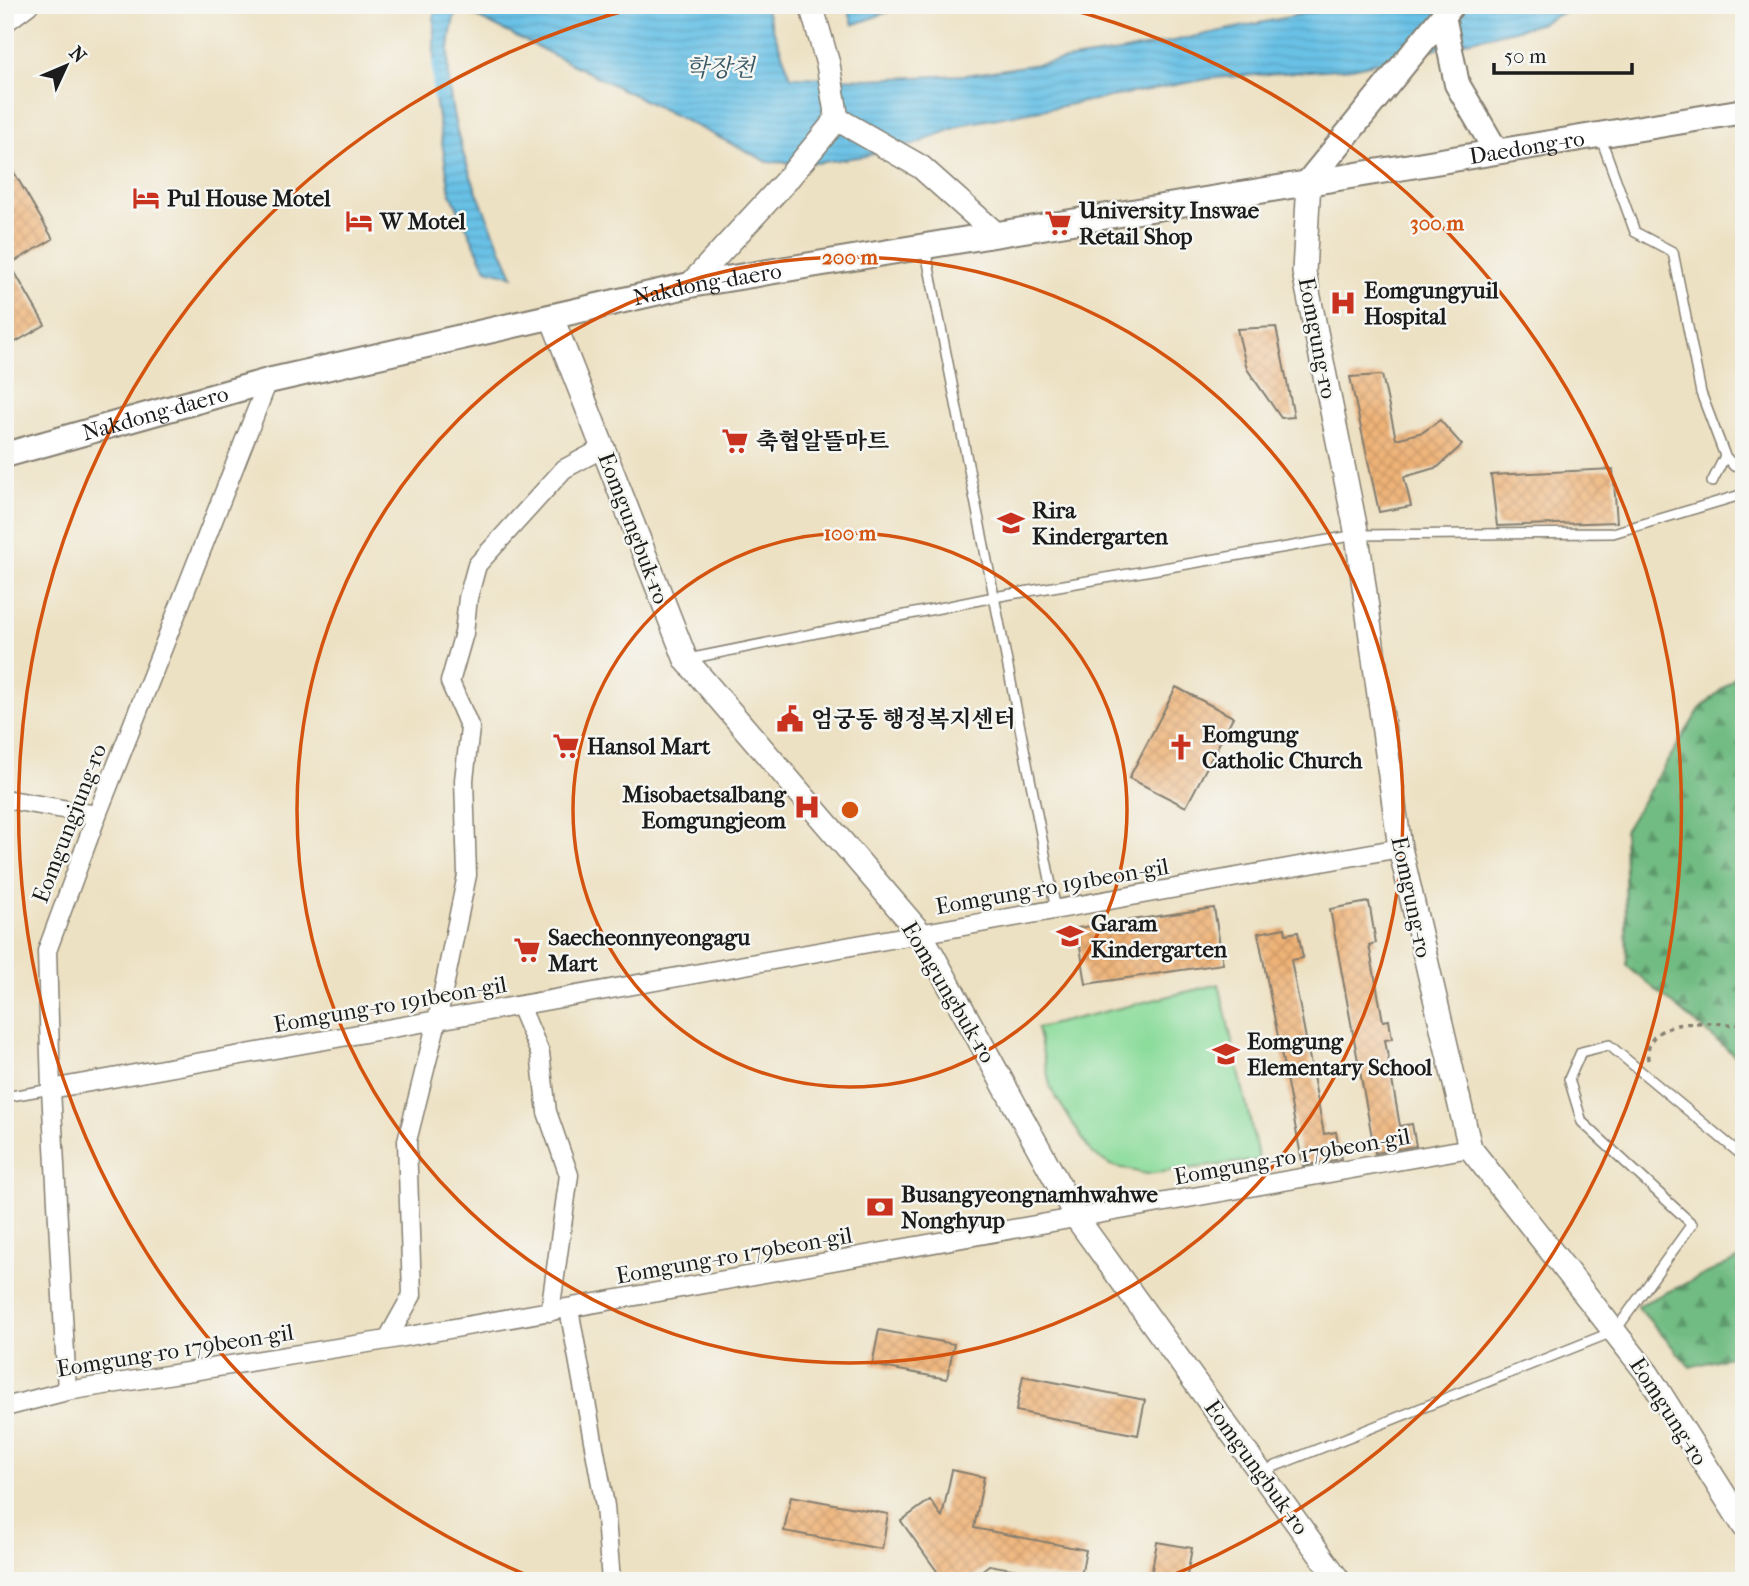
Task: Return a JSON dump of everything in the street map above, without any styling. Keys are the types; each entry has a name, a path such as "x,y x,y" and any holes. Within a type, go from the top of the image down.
{"main road":[{"path":"1310,181 1448,11"},
{"path":"1448,11 1457,84 1496,151"},
{"name":"Daedong-ro","path":"1310,181 1744,111"},
{"name":"Nakdong-daero","path":"5,455 268,381 690,285 1310,181"}],"street":[{"path":"5,23 29,5"},
{"path":"690,285 785,182 837,118 828,64 811,5"},
{"path":"837,118 920,167 996,234"},
{"name":"Eomgung-ro","path":"1310,181 1304,272 1357,535 1400,848 1470,1148 1647,1373 1744,1526"},
{"name":"Eomgungbuk-ro","path":"552,318 686,660 922,934 1078,1220 1339,1581"},
{"name":"Eomgungjung-ro","path":"67,1391 51,1089 47,951 97,815 268,381"},
{"path":"387,1340 412,1295 407,1141 437,1021 467,875 464,780 470,728 450,682 477,565 564,469 603,448"},
{"path":"5,799 97,815"},
{"name":"Eomgung-ro 191beon-gil","path":"51,1089 1400,848"},
{"path":"520,1006 540,1053 547,1112 569,1175 550,1312"},
{"name":"Eomgung-ro 179beon-gil","path":"5,1407 67,1391 569,1309 1470,1148"},
{"path":"569,1309 605,1506 611,1581"}],"lane":[{"path":"1600,135 1634,232 1673,252 1701,393 1725,456 1734,466 1744,460"},
{"path":"925,246 1056,910"},
{"path":"1712,482 1725,456"},
{"path":"686,660 994,597 1357,535 1613,533 1744,494"},
{"path":"1260,1472 1615,1331 1692,1224 1582,1122 1569,1079 1581,1052 1609,1045 1744,1157"},
{"path":"5,1097 51,1089"}],"path":[{"path":"1665,1090 1647,1056 1654,1039 1662,1031 1688,1022 1744,1026"}],"green space":[{"path":"1744,669 1744,1063 1627,966 1624,831 1700,709"},
{"path":"1219,984 1259,1160 1146,1174 1110,1165 1091,1152 1051,1089 1037,1028"},
{"path":"1744,1256 1744,1353 1690,1367 1637,1306"}],"water":[{"name":"학장천","path":"434,5 764,5 791,77 869,79 966,75 1125,51 1346,5 1579,5 1539,24 1352,68 1213,78 965,124 918,143 865,156 816,163 768,162 457,7 450,42 448,76 452,111 472,178 513,276 486,269 450,192 434,92"},
{"path":"847,5 907,5 853,25"}],"building":[{"path":"5,157 53,239 10,264 45,325 5,348"},
{"path":"1276,327 1294,417 1281,418 1247,369 1237,329"},
{"path":"1382,375 1396,439 1423,432 1440,420 1462,445 1438,467 1404,477 1411,506 1379,512 1350,377"},
{"path":"1613,469 1617,522 1497,526 1491,475"},
{"name":"Eomgung Catholic Church","path":"1176,687 1233,717 1186,807 1129,778"},
{"path":"1369,902 1376,943 1369,945 1383,1021 1389,1020 1392,1039 1385,1040 1400,1126 1412,1124 1416,1146 1375,1153 1330,909"},
{"path":"1214,908 1223,964 1086,984 1077,928"},
{"path":"1285,928 1286,934 1298,932 1303,958 1291,960 1324,1134 1336,1132 1341,1159 1303,1166 1258,933"},
{"path":"879,1330 954,1344 947,1379 872,1365"},
{"path":"1023,1376 1145,1400 1138,1435 1016,1411"},
{"path":"952,1470 984,1477 974,1528 1086,1550 1080,1581 989,1565 968,1581 944,1581 901,1521 930,1500 942,1517"},
{"path":"791,1496 888,1514 882,1549 784,1531"},
{"path":"1157,1542 1192,1548 1186,1581 1150,1581"}],"waterway":[{"path":"435,62 435,98"}],"place":[{"name":"Pul House Motel","path":"146,198"},
{"name":"W Motel","path":"359,221"},
{"name":"University Inswae Retail Shop","path":"1058,223"},
{"name":"Eomgungyuil Hospital","path":"1343,303"},
{"name":"축협알뜰마트","path":"735,441"},
{"name":"Rira Kindergarten","path":"1011,523"},
{"name":"엄궁동 행정복지센터","path":"790,719"},
{"name":"Hansol Mart","path":"566,746"},
{"name":"Eomgung Catholic Church","path":"1181,747"},
{"name":"Misobaetsalbang Eomgungjeom","path":"807,807"},
{"name":"Garam Kindergarten","path":"1070,936"},
{"name":"Saecheonnyeongagu Mart","path":"527,950"},
{"name":"Eomgung Elementary School","path":"1226,1054"},
{"name":"Busangyeongnamhwahwe Nonghyup","path":"880,1207"}]}
